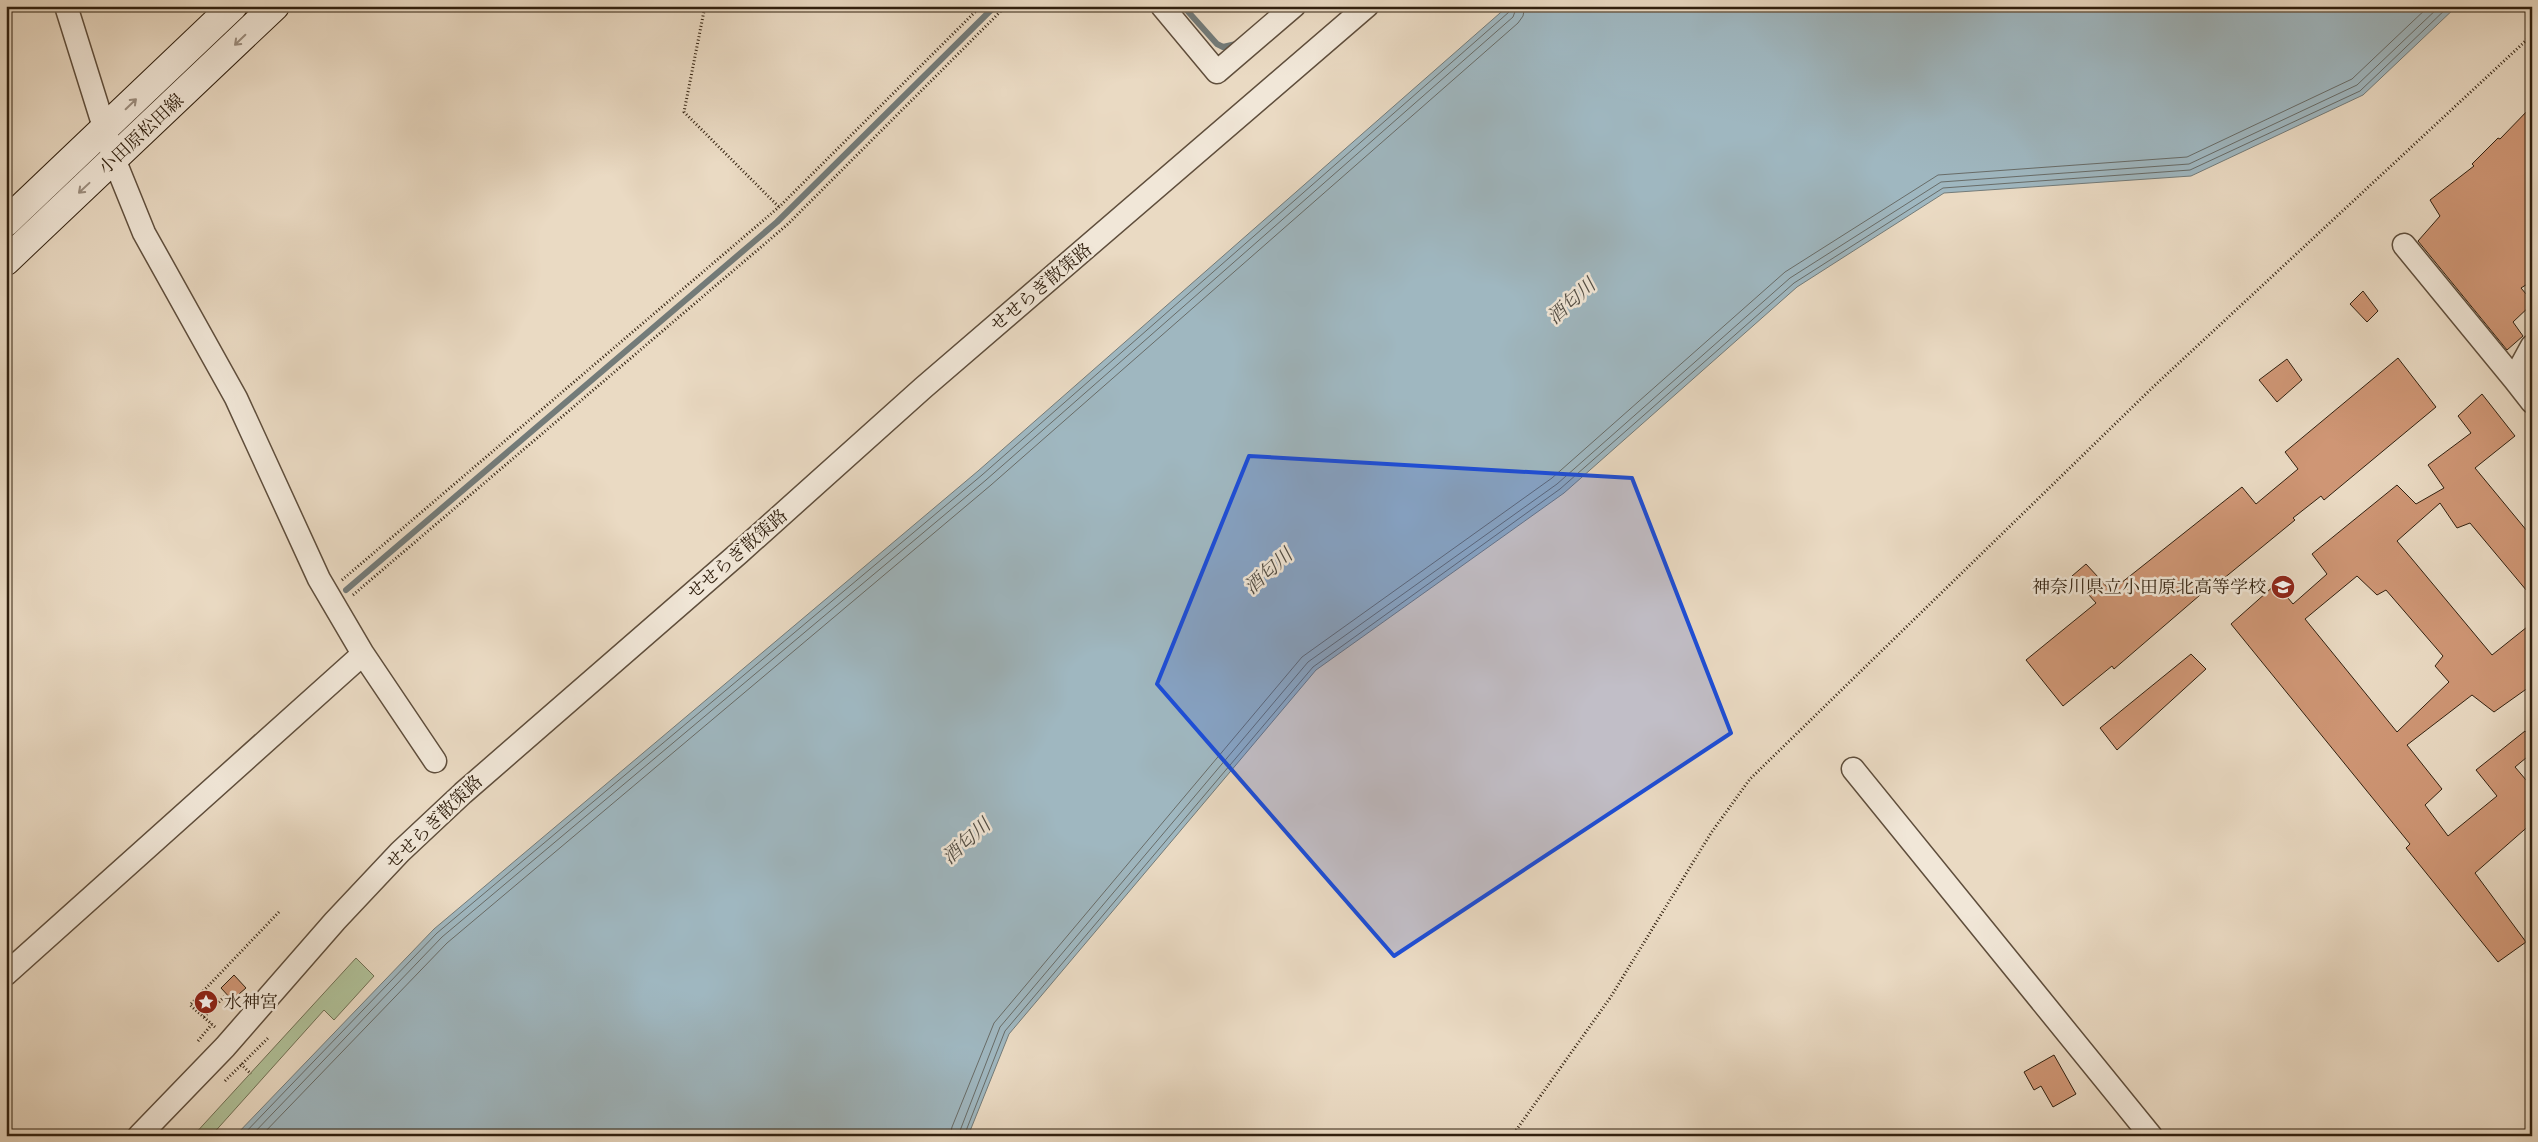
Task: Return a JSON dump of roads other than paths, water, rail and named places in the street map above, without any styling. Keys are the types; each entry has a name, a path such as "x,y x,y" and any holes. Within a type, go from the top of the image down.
{"main road":[{"name":"小田原松田線","path":"6,222 233,6"},
{"name":"小田原松田線","path":"6,261 276,6"}],"street":[{"path":"66,6 114,159 144,233 236,398 332,601 363,654 435,761"},
{"path":"1162,6 1217,72 1294,6"},
{"name":"せせらぎ散策路","path":"139,1136 225,1048 335,921 400,852 463,793 739,553 923,388 1367,6"},
{"path":"2404,245 2532,402"},
{"path":"2514,380 2532,346"},
{"path":"6,974 363,654"},
{"path":"1853,769 2151,1136"}],"water":[{"name":"酒匂川","path":"1508,6 2457,6 2363,95 2191,176 1944,193 1797,287 1564,493 1316,670 1009,1034 968,1136 235,1136 434,929 978,471"}],"waterway":[{"path":"346,590 777,222 995,6"},
{"path":"1183,6 1217,44 1223,47 1236,44"}],"place":[{"name":"神奈川県立小田原北高等学校","path":"2283,587"},
{"name":"水神宮","path":"206,1002"}]}
